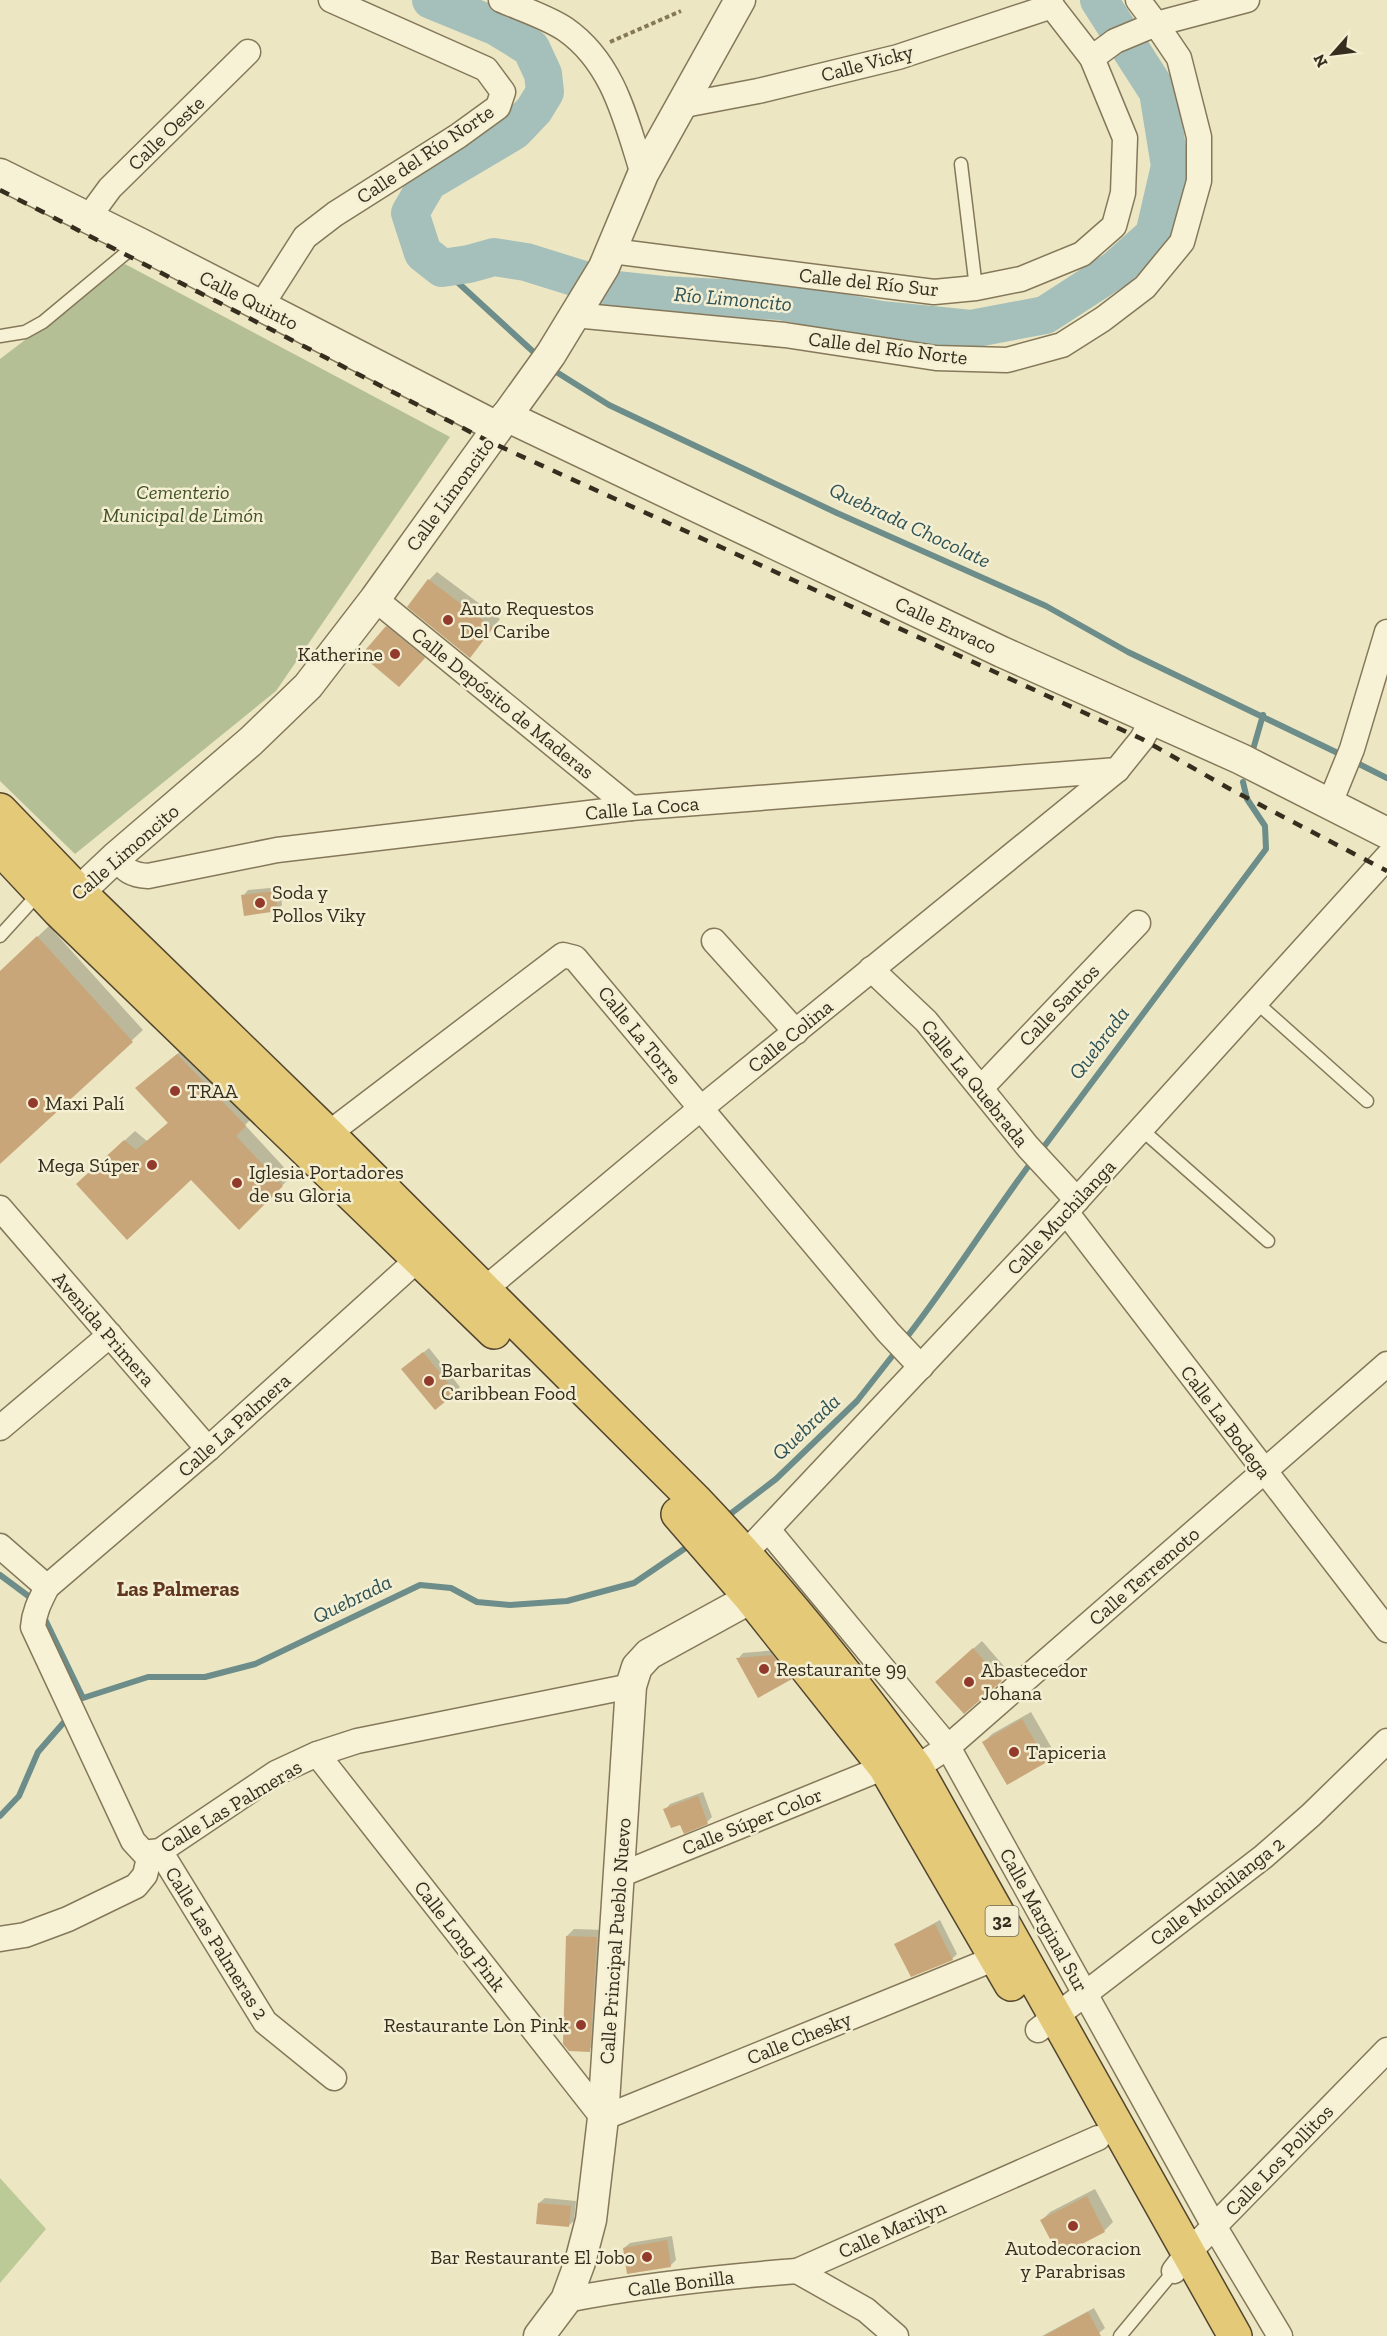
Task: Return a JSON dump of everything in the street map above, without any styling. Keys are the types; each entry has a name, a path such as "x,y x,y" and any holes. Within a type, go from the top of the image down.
{"highway":[{"name":"32","path":"0,810 60,898"},
{"name":"32","path":"0,848 60,898 319,1144 691,1512 738,1549 863,1695 898,1772 996,1958 1047,2024 1098,2138 1180,2263 1235,2336"},
{"name":"32","path":"319,1144 417,1260 475,1297"},
{"name":"32","path":"738,1549 751,1598 898,1772 1047,2024 1180,2263 1210,2336"}],"street":[{"name":"Calle del Río Norte","path":"261,306 305,237 335,214 490,113 498,107 502,92 486,69 332,0"},
{"path":"501,0 564,29 589,51 608,75 618,96 643,174"},
{"name":"Calle Limoncito","path":"60,898 116,857 251,741 308,686 375,599 544,365 608,259 643,174 740,0"},
{"name":"Calle del Río Norte","path":"578,309 784,335 936,358 1007,360 1062,345 1104,319 1145,287 1182,242 1198,181 1199,137 1179,58 1148,27 1138,0"},
{"path":"1092,58 1115,41 1148,27 1247,0"},
{"name":"Calle Vicky","path":"679,106 758,91 898,57 1049,3"},
{"name":"Calle del Río Sur","path":"608,259 934,292 976,288 1021,279 1082,254 1114,226 1123,193 1125,138 1092,58 1049,3"},
{"name":"Calle Oeste","path":"88,218 110,188 248,52"},
{"name":"Calle Quinto","path":"0,174 261,306 502,422"},
{"name":"Calle Envaco","path":"502,422 1002,652 1153,718 1387,833"},
{"name":"Calle Depósito de Maderas","path":"375,599 631,808"},
{"path":"1330,803 1348,760 1387,632"},
{"path":"1117,770 1142,739 1153,718"},
{"name":"Calle La Coca","path":"116,857 123,868 134,876 148,876 277,850 631,808 1117,770"},
{"name":"Calle Colina","path":"475,1297 700,1109 1117,770"},
{"name":"Calle Muchilanga","path":"738,1549 916,1362 1072,1206 1387,857"},
{"name":"Calle Santos","path":"981,1088 1138,923"},
{"path":"714,941 796,1032"},
{"name":"Calle La Torre","path":"319,1144 563,955 575,958 888,1332 916,1362"},
{"name":"Calle La Quebrada","path":"871,969 926,1021 1056,1179 1072,1206"},
{"name":"Calle La Bodega","path":"1072,1206 1263,1472 1387,1630"},
{"name":"Avenida Primera","path":"0,1208 208,1449"},
{"name":"Calle La Palmera","path":"41,1598 417,1260"},
{"path":"1,1426 110,1335"},
{"name":"Calle Terremoto","path":"898,1772 948,1747 1387,1364"},
{"path":"0,1546 41,1598"},
{"name":"Calle Marginal Sur","path":"738,1549 948,1747 1214,2226 1280,2336"},
{"name":"Calle Las Palmeras","path":"41,1598 33,1627 133,1841 138,1849 155,1852 276,1773 317,1754 357,1741 631,1686"},
{"name":"Calle Principal Pueblo Nuevo","path":"538,2336 566,2300 580,2262 591,2220 603,2118 631,1686 637,1667 649,1654 751,1598"},
{"name":"Calle Muchilanga 2","path":"1047,2024 1263,1857 1311,1815 1387,1741"},
{"name":"Calle Long Pink","path":"317,1754 603,2118"},
{"name":"Calle Súper Color","path":"620,1875 898,1772"},
{"path":"0,1939 25,1935 57,1923 136,1886 145,1875 155,1852"},
{"name":"Calle Las Palmeras 2","path":"155,1852 265,2022 334,2078"},
{"name":"Calle Chesky","path":"603,2118 996,1958"},
{"name":"Calle Los Pollitos","path":"1180,2263 1387,2050"},
{"name":"Calle Marilyn","path":"796,2271 1098,2138"},
{"path":"796,2271 866,2310 896,2336"},
{"name":"Calle Bonilla","path":"566,2300 627,2288 702,2278 796,2271"}],"lane":[{"path":"961,164 976,288"},
{"path":"0,336 25,332 43,322 139,243"},
{"path":"0,936 60,898"},
{"path":"1256,1002 1367,1101"},
{"path":"1141,1129 1268,1241"},
{"path":"1120,2336 1180,2263"}],"path":[{"path":"589,51 681,11"}],"green space":[{"name":"Cementerio Municipal de Limón","path":"125,264 450,437 276,691 75,854 0,781 0,359"},
{"path":"0,2178 46,2229 0,2283"}],"building":[{"name":"Auto Requestos Del Caribe","path":"428,579 493,628 470,658 407,607"},
{"name":"Katherine","path":"386,626 425,658 399,687 361,655"},
{"name":"Soda y Pollos Viky","path":"275,891 278,911 244,916 241,895"},
{"name":"Maxi Palí","path":"37,936 133,1042 0,1164 0,971"},
{"path":"177,1054 246,1126 236,1136 283,1186 239,1230 191,1180 127,1240 76,1184 124,1140 136,1150 168,1123 135,1088"},
{"name":"Barbaritas Caribbean Food","path":"423,1352 456,1393 435,1410 401,1369"},
{"name":"Abastecedor Johana","path":"973,1648 1002,1681 964,1714 935,1682"},
{"name":"Restaurante 99","path":"772,1655 792,1679 758,1698 736,1658"},
{"name":"Tapiceria","path":"1022,1719 1047,1762 1007,1785 982,1742"},
{"path":"698,1796 708,1824 684,1834 680,1825 671,1828 663,1809"},
{"path":"935,1924 953,1960 911,1977 894,1944"},
{"path":"566,1936 597,1937 590,2052 569,2051 563,2044"},
{"name":"Autodecoracion y Parabrisas","path":"1087,2196 1105,2232 1059,2256 1040,2220"},
{"path":"538,2203 571,2206 569,2227 536,2224"},
{"name":"Bar Restaurante El Jobo","path":"667,2240 671,2267 627,2274 623,2248"},
{"path":"1088,2312 1101,2336 1044,2336"}],"waterway":[{"name":"Río Limoncito","path":"431,0 497,27 531,48 543,74 545,92 534,110 514,131 428,182 410,213 423,253 442,268 494,257 526,262 616,290 663,295 780,301 881,320 971,329 1045,315 1116,269 1154,235 1170,166 1158,92 1099,0"},
{"name":"Quebrada Chocolate","path":"442,268 539,357"},
{"name":"Quebrada Chocolate","path":"550,368 609,405 837,513 1046,606 1128,652 1344,756"},
{"name":"Quebrada","path":"1252,753 1263,715"},
{"name":"Quebrada Chocolate","path":"1353,761 1387,778"},
{"name":"Quebrada","path":"1040,1152 1266,849 1265,826 1247,799 1243,782"},
{"name":"Quebrada","path":"903,1342 1033,1160"},
{"name":"Quebrada","path":"725,1518 776,1479 857,1401 897,1350"},
{"name":"Quebrada","path":"42,1613 83,1698 148,1677 205,1677 255,1664 420,1585 451,1588 477,1602 510,1605 567,1601 634,1583 690,1545"},
{"name":"Quebrada","path":"0,1575 35,1601"},
{"name":"Quebrada","path":"0,1816 19,1796 38,1752 65,1721"}],"railway":[{"path":"0,190 488,441 1142,739 1230,789 1387,871"}],"place":[{"name":"Auto Requestos Del Caribe","path":"448,620"},
{"name":"Katherine","path":"395,654"},
{"name":"Soda y Pollos Viky","path":"260,903"},
{"name":"TRAA","path":"175,1091"},
{"name":"Maxi Palí","path":"33,1103"},
{"name":"Mega Súper","path":"152,1165"},
{"name":"Iglesia Portadores de su Gloria","path":"237,1183"},
{"name":"Barbaritas Caribbean Food","path":"429,1381"},
{"name":"Restaurante 99","path":"764,1669"},
{"name":"Abastecedor Johana","path":"969,1682"},
{"name":"Tapiceria","path":"1014,1752"},
{"name":"Restaurante Lon Pink","path":"581,2025"},
{"name":"Autodecoracion y Parabrisas","path":"1073,2226"},
{"name":"Bar Restaurante El Jobo","path":"647,2257"}],"district":[{"name":"Las Palmeras","path":"178,1589"}]}
